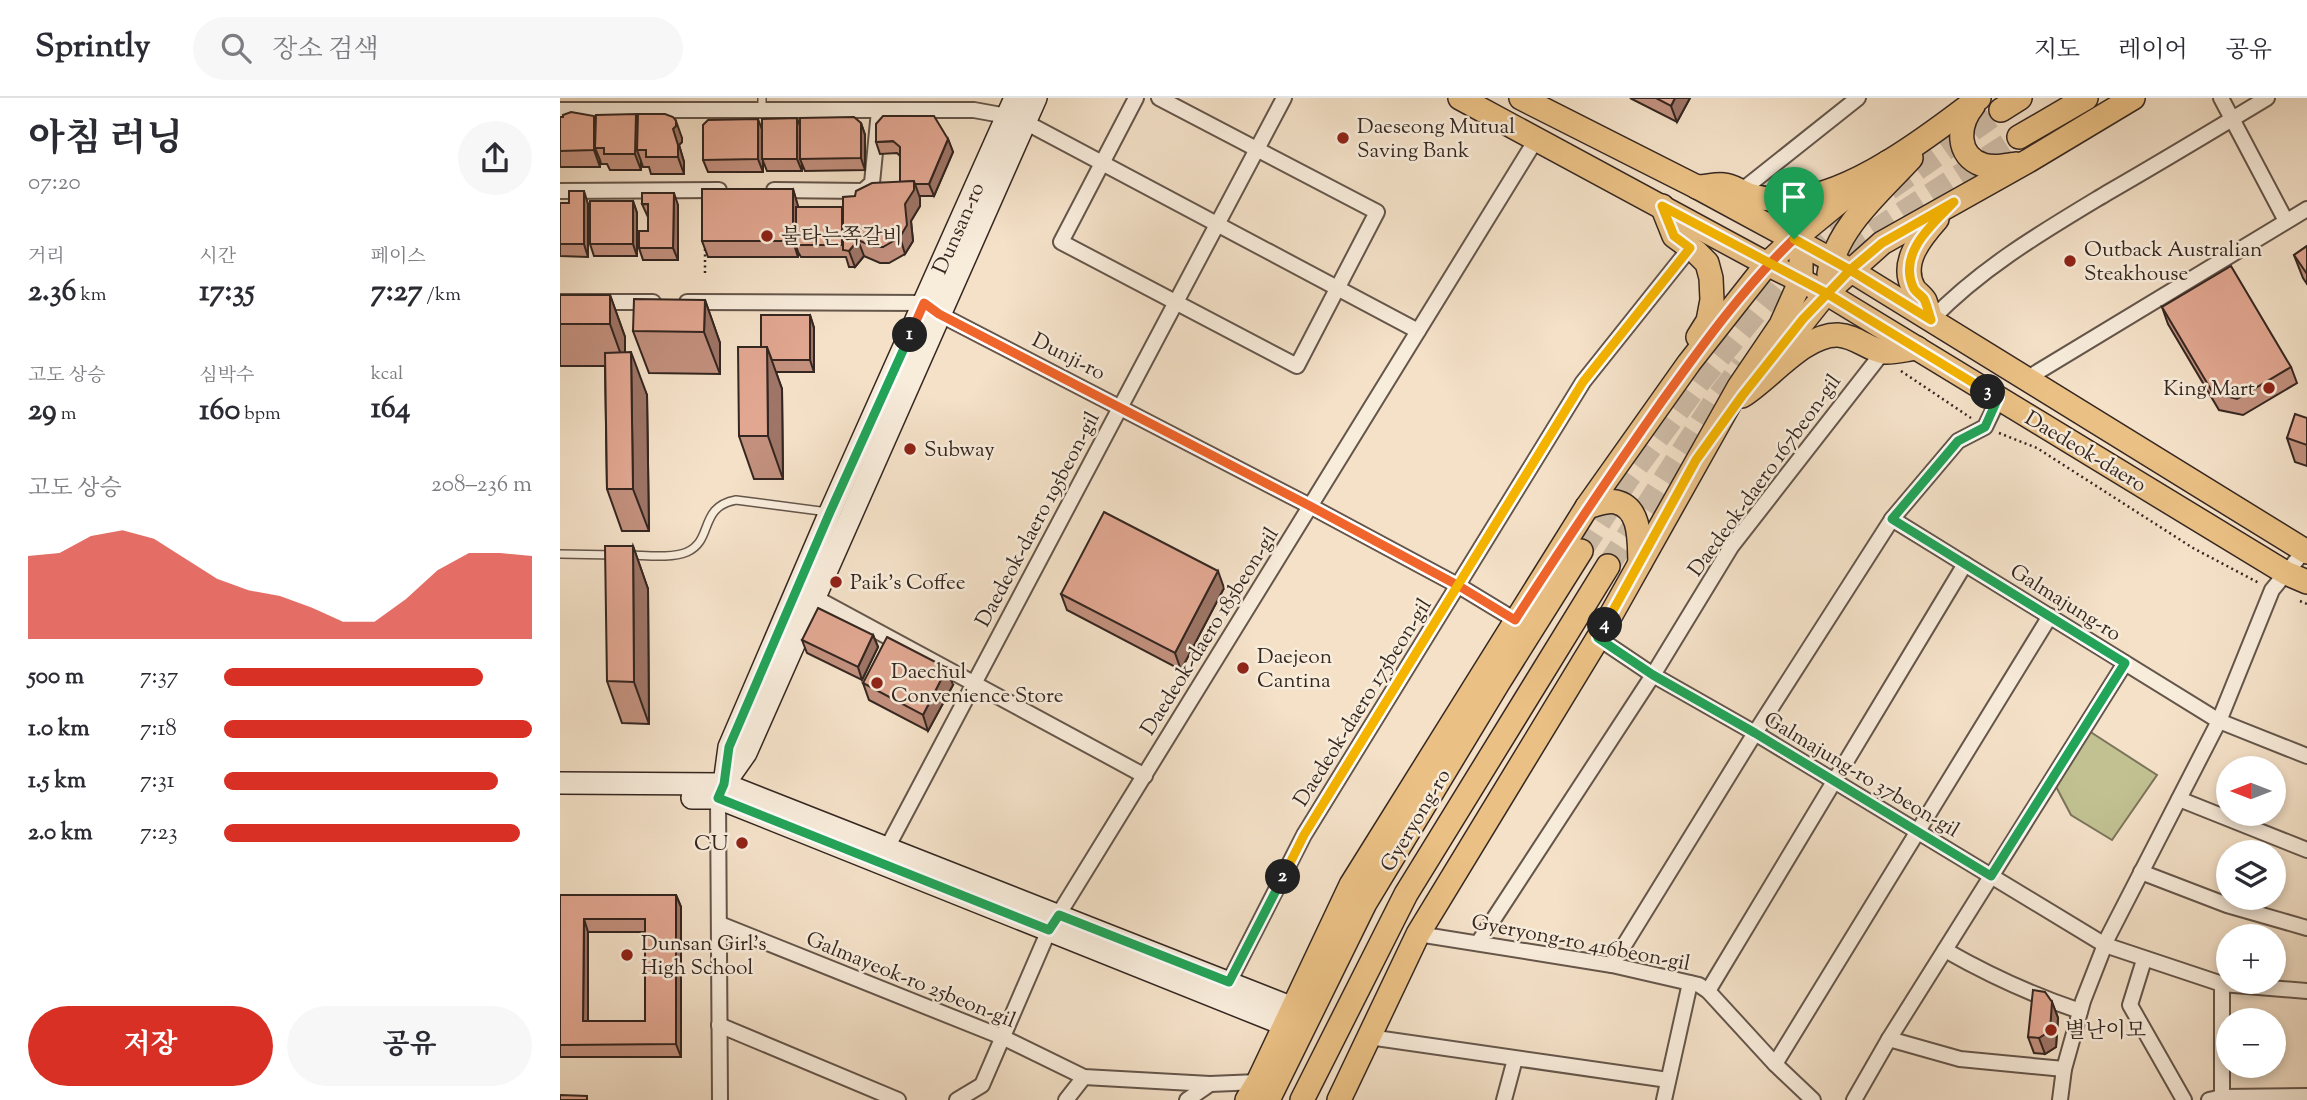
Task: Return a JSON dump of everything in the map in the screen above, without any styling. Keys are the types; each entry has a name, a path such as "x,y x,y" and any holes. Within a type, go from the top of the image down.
{"main road":[{"name":"Dunsan-ro","path":"721,791 729,747 839,516 932,309 1016,112 1036,98"},
{"name":"Daedeok-daero","path":"1460,98 1767,264 1826,293 1998,398 2288,582"},
{"name":"Daedeok-daero","path":"1521,98 1547,104 1841,265 2305,552"},
{"path":"1697,187 1726,184 1769,199 1793,199 1829,191 1888,162 1932,135 1979,98"},
{"path":"1979,98 1964,116 1961,132 1964,151 1980,164 1996,167 2028,161"},
{"path":"2020,137 2086,98"},
{"path":"1841,265 2028,161 2133,98"},
{"path":"1696,460 1742,396 1826,293 1841,265 1858,216 1932,135"},
{"path":"1257,1094 1289,1016 1351,885 1587,507 1689,363 1767,264 1888,162"},
{"path":"1931,320 1924,300 1914,289 1909,274 1911,259 1917,242 1954,202"},
{"path":"1662,206 1674,236 1707,263 1711,278 1712,300 1708,321 1692,346 1689,363"},
{"path":"1339,1100 1418,933 1598,638 1739,387 1781,326 1801,280 1801,256 1794,239"},
{"path":"1742,396 1796,353 1820,338 1837,335 1859,339 1889,360 1917,348"},
{"path":"1587,507 1616,502 1627,508 1638,526 1640,563"},
{"name":"Dunsan-ro","path":"721,791 746,753 814,597 839,516"},
{"name":"Gyeryong-ro","path":"1257,1094 1365,903 1498,682 1581,551"},
{"name":"Gyeryong-ro","path":"1302,1100 1406,894 1608,566"},
{"path":"560,783 721,791 887,848 1054,923 1229,982 1289,1016"},
{"path":"560,797 721,791 1289,1016"}],"street":[{"path":"870,98 879,111"},
{"path":"758,190 863,191 872,183 879,111 889,98"},
{"path":"1136,98 1060,242 1297,366 1377,212 1159,98"},
{"name":"Daedeok-daero 195beon-gil","path":"887,848 1284,98"},
{"path":"1741,191 1858,98"},
{"path":"2221,98 2286,221"},
{"path":"1931,320 1959,291 2003,258 2267,98"},
{"path":"560,110 762,104 879,111 1016,112 1103,164 1418,331"},
{"name":"Daedeok-daero 185beon-gil","path":"957,1100 982,1086 1054,923 1537,138"},
{"path":"560,191 732,190"},
{"path":"2026,379 2307,209"},
{"name":"Daedeok-daero 175beon-gil","path":"1229,982 1304,835 1583,382 1690,248"},
{"name":"Dunji-ro","path":"560,302 932,309 1310,506 1459,586 1515,620"},
{"name":"Daedeok-daero 167beon-gil","path":"1478,943 1653,675 1731,547 1889,360"},
{"path":"1612,965 1755,733 1892,519 1958,441 1985,427 1998,398"},
{"name":"Galmajung-ro","path":"1892,519 2219,721 2307,755"},
{"path":"2060,1100 2064,1069 2080,1011 2105,945 2305,552"},
{"path":"1709,991 1965,564"},
{"path":"814,597 1144,776"},
{"path":"1775,1064 2050,616"},
{"name":"Galmajung-ro 37beon-gil","path":"1598,638 1653,675 1755,733 2105,945 2216,982"},
{"path":"1854,1100 1889,1039 2125,663"},
{"path":"720,1100 721,791"},
{"path":"2179,799 2307,850"},
{"path":"2141,872 2227,905 2307,928"},
{"name":"Galmayeok-ro 25beon-gil","path":"720,924 1002,1037 1084,1077"},
{"name":"Gyeryong-ro 416beon-gil","path":"1418,933 1612,965 1699,985 1709,991 1775,1064 1813,1100"},
{"path":"1945,950 2000,981 2080,1011"},
{"path":"2144,960 2130,1005 2184,1100"},
{"path":"1664,1100 1690,983"},
{"name":"Galmajung-ro 37beon-gil","path":"2286,989 2307,991"},
{"path":"2221,994 2216,1099 2307,1097"},
{"path":"719,1025 898,1100"},
{"path":"1369,1037 1668,1080"},
{"path":"1889,1039 1960,1059 2064,1069"},
{"path":"1504,1100 1515,1059"},
{"path":"1066,1100 1084,1077 1210,1084 1257,1094"},
{"path":"1187,1100 1210,1084"}],"lane":[{"path":"560,554 668,555 687,552 700,541 712,513 722,503 736,500 839,516"}],"path":[{"path":"1889,360 1985,427 2037,448 2193,548 2288,582 2307,604"}],"green space":[{"path":"2089,731 2157,775 2112,840 2071,815 2052,779"}],"building":[{"path":"1656,98 1675,98 1671,106"},
{"path":"571,112 594,116 594,150 560,151 560,117"},
{"path":"636,114 635,154 604,154 604,148 595,148 596,115"},
{"path":"638,114 665,114 673,117 676,121 673,129 678,145 678,157 646,157 646,150 637,150"},
{"path":"883,116 934,116 948,139 929,184 900,182 900,147 893,141 876,142 876,124"},
{"path":"854,117 861,123 861,158 800,159 800,118"},
{"path":"797,118 797,159 762,159 762,119"},
{"path":"758,119 758,159 703,160 703,125 708,120"},
{"path":"914,181 914,190 905,204 907,225 900,237 883,247 874,247 858,240 849,251 843,250 843,197 855,196 856,191 872,183"},
{"path":"702,189 793,189 793,241 702,241"},
{"path":"569,191 584,191 584,244 560,244 560,203 569,203"},
{"path":"642,193 674,193 673,248 639,248 639,231 648,231 648,204 642,204"},
{"path":"590,201 633,201 633,244 590,244"},
{"path":"796,207 842,207 842,245 796,245"},
{"path":"2307,246 2307,274 2294,255"},
{"path":"2231,266 2291,367 2237,399 2213,393 2162,307"},
{"path":"560,295 610,295 610,324 560,324"},
{"path":"634,299 705,300 704,332 633,331"},
{"path":"761,315 810,315 810,360 772,360 767,347 761,347"},
{"path":"738,347 767,347 768,436 739,436"},
{"path":"631,352 633,489 607,489 605,353"},
{"path":"2295,414 2307,418 2307,445 2287,438"},
{"path":"1104,512 1218,571 1175,653 1061,594"},
{"path":"605,546 633,546 634,682 607,681"},
{"path":"818,608 873,635 858,667 802,640"},
{"path":"887,637 947,668 923,715 863,683"},
{"path":"560,895 676,895 676,1044 560,1045","holes":["584,919 645,919 645,1021 583,1021"]},
{"path":"2033,990 2045,992 2052,1002 2050,1031 2039,1038 2028,1037"},
{"path":"560,1095 587,1096 587,1100 560,1100"}],"tunnel":[{"path":"1889,189 2001,110"},
{"path":"1796,297 1807,282 1847,249 2019,137"},
{"path":"1581,551 1627,480 1701,380 1791,270 1828,232 1861,209"},
{"path":"1608,566 1715,401 1743,365"}],"place":[{"name":"Daeseong Mutual Saving Bank","path":"1343,138"},
{"name":"불타는쪽갈비","path":"767,236"},
{"name":"Outback Australian Steakhouse","path":"2070,261"},
{"name":"King Mart","path":"2269,388"},
{"name":"Subway","path":"910,449"},
{"name":"Paik's Coffee","path":"836,582"},
{"name":"Daejeon Cantina","path":"1243,668"},
{"name":"Daechul Convenience Store","path":"877,683"},
{"name":"CU","path":"742,843"},
{"name":"Dunsan Girl's High School","path":"627,955"},
{"name":"별난이모","path":"2051,1030"}],"route":[{"path":"1794,239 1767,264 1689,363 1587,507 1515,620 1459,586 1310,506 939,314 924,303 729,747 724,784 718,798 1049,930 1059,915 1229,982 1304,835 1459,586 1583,382 1690,248 1674,236 1662,206 1767,264 1826,293 1998,398 1985,427 1958,441 1892,519 2125,663 1991,876 1755,733 1653,675 1598,638 1696,460 1803,319 1826,293 1850,270 1931,320 1924,300 1914,289 1909,274 1911,259 1917,242 1954,202 1882,243 1850,270 1794,239"}]}
